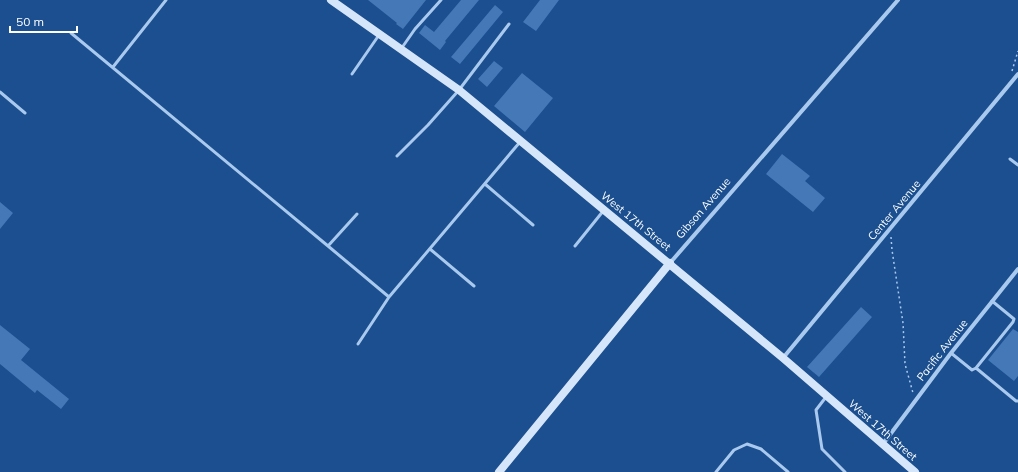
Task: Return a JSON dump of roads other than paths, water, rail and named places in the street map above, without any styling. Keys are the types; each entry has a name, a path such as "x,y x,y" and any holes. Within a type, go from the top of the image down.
{"street":[{"name":"West 17th Street","path":"331,0 459,90 670,263 828,396 915,472"},
{"name":"Gibson Avenue","path":"499,472 670,263 898,0"},
{"name":"Center Avenue","path":"783,358 1018,74"},
{"name":"Pacific Avenue","path":"883,444 951,353 1018,269"}],"lane":[{"path":"113,67 166,0"},
{"path":"401,49 415,29 441,0"},
{"path":"397,156 428,125 459,90 509,24"},
{"path":"71,33 389,298"},
{"path":"352,74 380,34"},
{"path":"0,92 25,112"},
{"path":"358,344 389,298 521,141"},
{"path":"1010,159 1018,165"},
{"path":"485,184 533,226"},
{"path":"575,246 605,210"},
{"path":"328,246 357,214"},
{"path":"430,249 474,286"},
{"path":"992,301 1014,320 1018,326"},
{"path":"951,353 972,370 976,368 1014,322"},
{"path":"976,368 1016,401 1018,401"},
{"path":"828,396 816,410 822,449 845,472"},
{"path":"716,472 734,450 747,444 761,450 788,472"}]}
